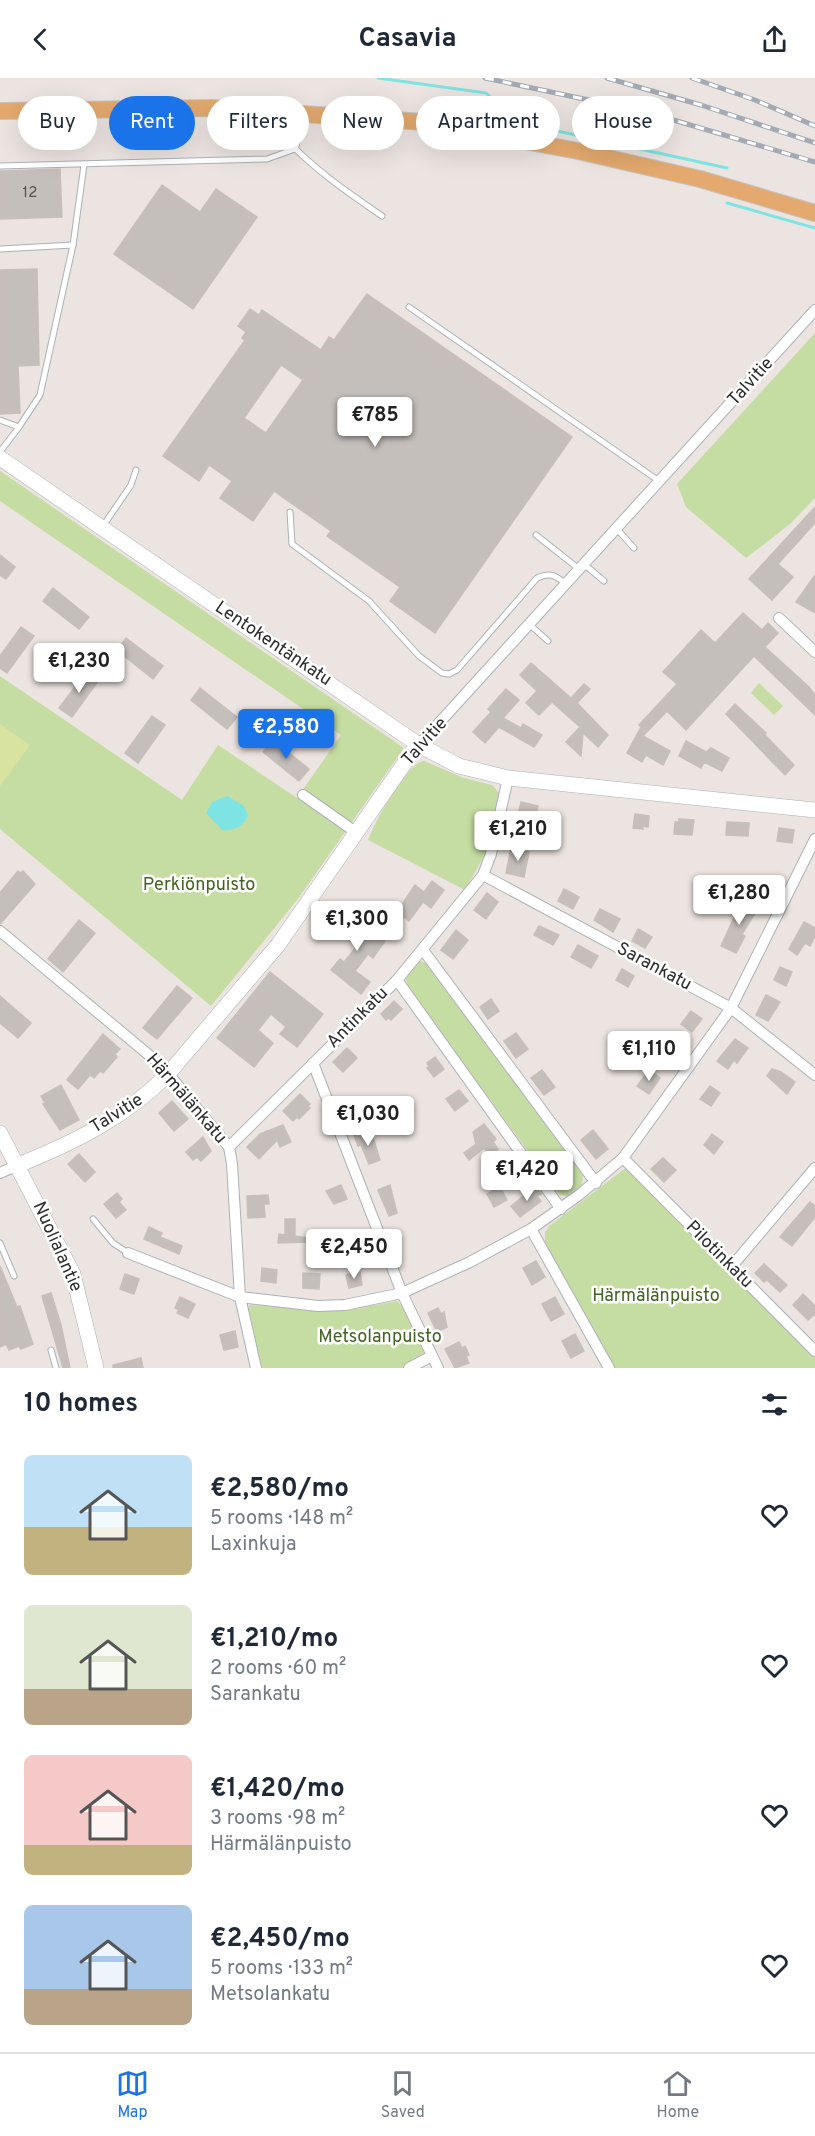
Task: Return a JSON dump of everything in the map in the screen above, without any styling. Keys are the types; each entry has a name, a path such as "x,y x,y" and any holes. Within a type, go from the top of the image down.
{"main road":[{"path":"0,111 148,108 207,110"},
{"path":"309,113 424,122 578,151 700,179 815,213"}],"street":[{"name":"Talvitie","path":"0,1173 117,1118 149,1094 168,1074 278,945 413,751 661,482 815,310"},
{"name":"Lentokentänkatu","path":"0,458 419,745 459,766 508,778 815,810"},
{"path":"779,618 815,652"},
{"name":"Antinkatu","path":"229,1147 397,980 483,875 491,854 508,778"},
{"path":"303,795 357,833"},
{"path":"128,1253 240,1297 318,1306 345,1305 402,1293 470,1262 531,1229 561,1209 624,1158 730,1008 815,839"},
{"name":"Sarankatu","path":"483,875 730,1008 815,1075"},
{"name":"Härmälänkatu","path":"0,932 158,1063 229,1147 240,1297 256,1368"},
{"path":"423,950 596,1182"},
{"path":"397,980 561,1209"},
{"path":"313,1063 402,1293 438,1368"},
{"name":"Nuolialantie","path":"0,1133 73,1274 96,1368"},
{"name":"Pilotinkatu","path":"624,1158 815,1351"},
{"path":"732,1266 815,1168"},
{"path":"531,1229 609,1368"},
{"path":"409,1368 432,1356"}],"lane":[{"path":"0,166 267,159 292,150"},
{"path":"296,150 332,181 382,216"},
{"path":"0,452 40,395 73,245 84,165"},
{"path":"0,249 73,245"},
{"path":"409,307 661,482"},
{"path":"0,420 19,427"},
{"path":"102,528 131,485 136,470"},
{"path":"290,512 292,544 369,601 419,656 442,673 449,674 457,670 537,578 547,573 554,574 567,585"},
{"path":"617,530 634,548"},
{"path":"536,535 604,581"},
{"path":"530,625 548,641"},
{"path":"93,1219 113,1243 128,1253"},
{"path":"0,1243 14,1276"},
{"path":"51,1350 56,1368"}],"green space":[{"path":"815,333 815,498 790,524 746,558 686,507 677,484"},
{"name":"Perkiönpuisto","path":"0,471 404,748 297,900 211,1006 0,829 0,676 182,800 218,745 297,798 341,735 0,501"},
{"path":"759,683 783,706 774,715 751,693"},
{"path":"0,724 30,745 0,786"},
{"path":"424,761 464,778 492,785 500,794 488,849 465,890 368,840 377,820 400,783 408,772"},
{"path":"420,961 430,965 583,1175 582,1187 567,1196 560,1195 407,986 406,978"},
{"name":"Härmälänpuisto","path":"627,1167 815,1356 815,1368 614,1368 545,1243 545,1233 549,1226"},
{"name":"Metsolanpuisto","path":"397,1301 406,1311 427,1357 406,1368 262,1368 248,1307 250,1305 342,1311"}],"water":[{"path":"227,796 244,806 248,815 241,825 234,829 222,830 206,813 212,802"}],"building":[{"path":"60,169 62,217 0,219 0,171"},
{"path":"162,185 200,212 216,189 257,217 193,309 114,254"},
{"path":"37,269 39,365 18,366 20,413 0,414 0,270"},
{"path":"367,294 572,437 435,633 390,601 400,587 327,536 331,531 274,491 253,521 220,498 232,481 209,465 199,481 163,456 245,340 242,338 246,332 238,326 250,309 259,315 262,310 321,350 329,337 334,340","holes":["281,365 303,380 266,433 244,418"]},
{"path":"815,507 815,523 778,564 793,577 772,600 749,579"},
{"path":"0,555 15,567 6,579 0,575"},
{"path":"815,575 815,613 796,602"},
{"path":"53,588 89,617 79,629 43,601"},
{"path":"743,613 762,630 768,623 778,633 765,647 815,695 815,715 754,656 686,730 667,711 643,736 670,751 663,765 646,755 642,762 627,753 641,727 639,725 677,684 663,672 701,630 715,643"},
{"path":"21,627 34,636 7,673 0,668 0,656"},
{"path":"126,638 163,666 153,679 117,650"},
{"path":"531,663 571,698 584,684 590,689 577,703 608,735 598,747 583,733 581,756 566,742 580,727 552,702 539,715 526,703 537,691 520,675"},
{"path":"87,671 99,680 72,717 59,708"},
{"path":"200,688 237,717 227,729 191,700"},
{"path":"506,689 519,700 503,718 521,728 523,724 542,735 534,747 499,727 485,743 473,732 491,712 488,709"},
{"path":"735,704 766,733 765,735 794,765 785,775 726,714"},
{"path":"152,716 165,725 138,763 125,753"},
{"path":"273,740 309,769 299,781 263,752"},
{"path":"686,741 706,752 711,748 729,758 722,771 704,762 701,768 679,756"},
{"path":"521,802 538,806 533,827 516,823"},
{"path":"635,814 649,816 648,827 633,828"},
{"path":"679,819 694,820 692,835 674,834 675,822 679,822"},
{"path":"727,822 749,823 748,836 726,835"},
{"path":"779,828 794,830 792,843 777,841"},
{"path":"511,848 529,852 524,877 506,873"},
{"path":"18,871 21,873 23,871 35,884 0,924 0,893"},
{"path":"432,881 444,890 431,908 423,902 409,921 404,917 399,924 392,919 415,885 424,892"},
{"path":"564,889 579,897 573,909 558,901"},
{"path":"487,893 498,902 486,919 474,910"},
{"path":"743,898 759,907 742,934 745,936 736,953 721,946"},
{"path":"600,909 620,919 613,932 594,920"},
{"path":"350,914 385,941 373,958 368,954 355,971 370,982 361,994 331,970 340,959 344,962 357,946 337,931"},
{"path":"79,920 95,933 63,972 48,959"},
{"path":"804,922 815,928 815,937 810,946 805,943 797,955 789,949"},
{"path":"539,926 559,935 553,945 534,935"},
{"path":"638,929 652,937 645,948 632,941"},
{"path":"456,930 468,940 453,959 441,950"},
{"path":"578,945 598,956 591,968 571,957"},
{"path":"780,967 792,972 786,986 774,980"},
{"path":"622,969 634,976 628,987 616,980"},
{"path":"270,972 323,1014 297,1047 280,1034 286,1027 271,1014 258,1030 273,1043 254,1067 217,1038"},
{"path":"177,986 192,998 157,1039 143,1028"},
{"path":"766,995 780,1002 768,1021 756,1015"},
{"path":"0,996 31,1023 18,1038 0,1023"},
{"path":"491,999 499,1011 488,1019 480,1007"},
{"path":"394,1001 402,1009 391,1020 389,1018 386,1020 381,1014"},
{"path":"691,1011 702,1019 692,1032 681,1024"},
{"path":"516,1033 528,1049 516,1058 504,1041"},
{"path":"103,1034 120,1049 115,1054 117,1057 103,1073 100,1071 94,1078 90,1075 78,1089 67,1080"},
{"path":"735,1039 748,1048 737,1063 734,1060 728,1069 717,1061"},
{"path":"347,1048 357,1058 343,1072 333,1062"},
{"path":"435,1057 444,1069 434,1077 427,1068 429,1066 427,1063"},
{"path":"772,1069 781,1072 795,1082 787,1094 767,1076"},
{"path":"542,1070 555,1087 544,1095 531,1078"},
{"path":"649,1070 660,1078 649,1094 637,1086"},
{"path":"61,1085 79,1120 60,1130 43,1104 45,1103 41,1096"},
{"path":"710,1086 720,1093 711,1106 700,1099"},
{"path":"459,1090 468,1101 455,1111 446,1099"},
{"path":"300,1094 310,1104 308,1106 310,1108 299,1119 297,1117 293,1121 283,1111"},
{"path":"172,1101 188,1119 174,1131 159,1113"},
{"path":"359,1103 365,1118 352,1123 347,1108"},
{"path":"484,1124 496,1139 493,1142 498,1149 489,1155 484,1148 469,1160 464,1153 476,1144 473,1132"},
{"path":"283,1125 291,1142 280,1147 277,1140 259,1159 247,1147 260,1134"},
{"path":"361,1130 364,1138 372,1134 380,1160 369,1164 353,1133"},
{"path":"593,1130 608,1149 596,1159 581,1140"},
{"path":"712,1134 723,1142 714,1154 704,1145"},
{"path":"203,1137 211,1151 201,1161 197,1157 193,1160 186,1152"},
{"path":"79,1154 95,1172 85,1182 68,1164"},
{"path":"663,1158 676,1170 664,1182 651,1169"},
{"path":"341,1185 347,1199 334,1204 326,1191"},
{"path":"390,1185 397,1213 389,1216 378,1190"},
{"path":"500,1187 507,1200 494,1207 487,1194"},
{"path":"535,1187 541,1194 537,1196 541,1201 520,1217 511,1206"},
{"path":"117,1193 122,1199 119,1202 126,1210 116,1218 104,1204"},
{"path":"268,1195 269,1204 264,1204 265,1217 248,1218 247,1196"},
{"path":"810,1202 815,1206 815,1217 792,1246 780,1237"},
{"path":"285,1219 295,1219 295,1236 307,1238 307,1242 278,1243 279,1234 285,1235"},
{"path":"149,1227 162,1233 160,1237 182,1246 179,1254 144,1239"},
{"path":"536,1261 545,1277 532,1285 523,1268"},
{"path":"764,1264 787,1285 780,1292 755,1273"},
{"path":"0,1266 17,1307 20,1306 33,1344 21,1349 19,1346 9,1350 6,1344 0,1347"},
{"path":"262,1268 277,1270 276,1283 261,1281"},
{"path":"360,1272 362,1285 349,1288 346,1275"},
{"path":"303,1273 320,1274 319,1289 303,1288"},
{"path":"125,1274 139,1279 134,1294 120,1289"},
{"path":"51,1293 61,1325 70,1368 63,1368 42,1296"},
{"path":"803,1294 815,1306 815,1314 808,1320 793,1305"},
{"path":"180,1297 195,1304 188,1318 177,1313 179,1310 175,1308"},
{"path":"555,1297 564,1314 551,1321 542,1304"},
{"path":"438,1308 441,1314 444,1312 447,1327 437,1332 428,1313"},
{"path":"235,1331 238,1347 224,1350 220,1335"},
{"path":"575,1334 584,1351 571,1358 562,1341"},
{"path":"459,1342 462,1348 465,1346 469,1355 466,1356 469,1363 455,1368 445,1349"},
{"path":"141,1358 143,1368 113,1368 113,1365"}],"waterway":[{"path":"378,78 486,93 516,122 727,168"},
{"path":"727,203 815,228"}],"railway":[{"path":"485,78 650,113 815,162"},
{"path":"607,78 701,105 815,143"},
{"path":"692,78 755,100 815,126"}]}
